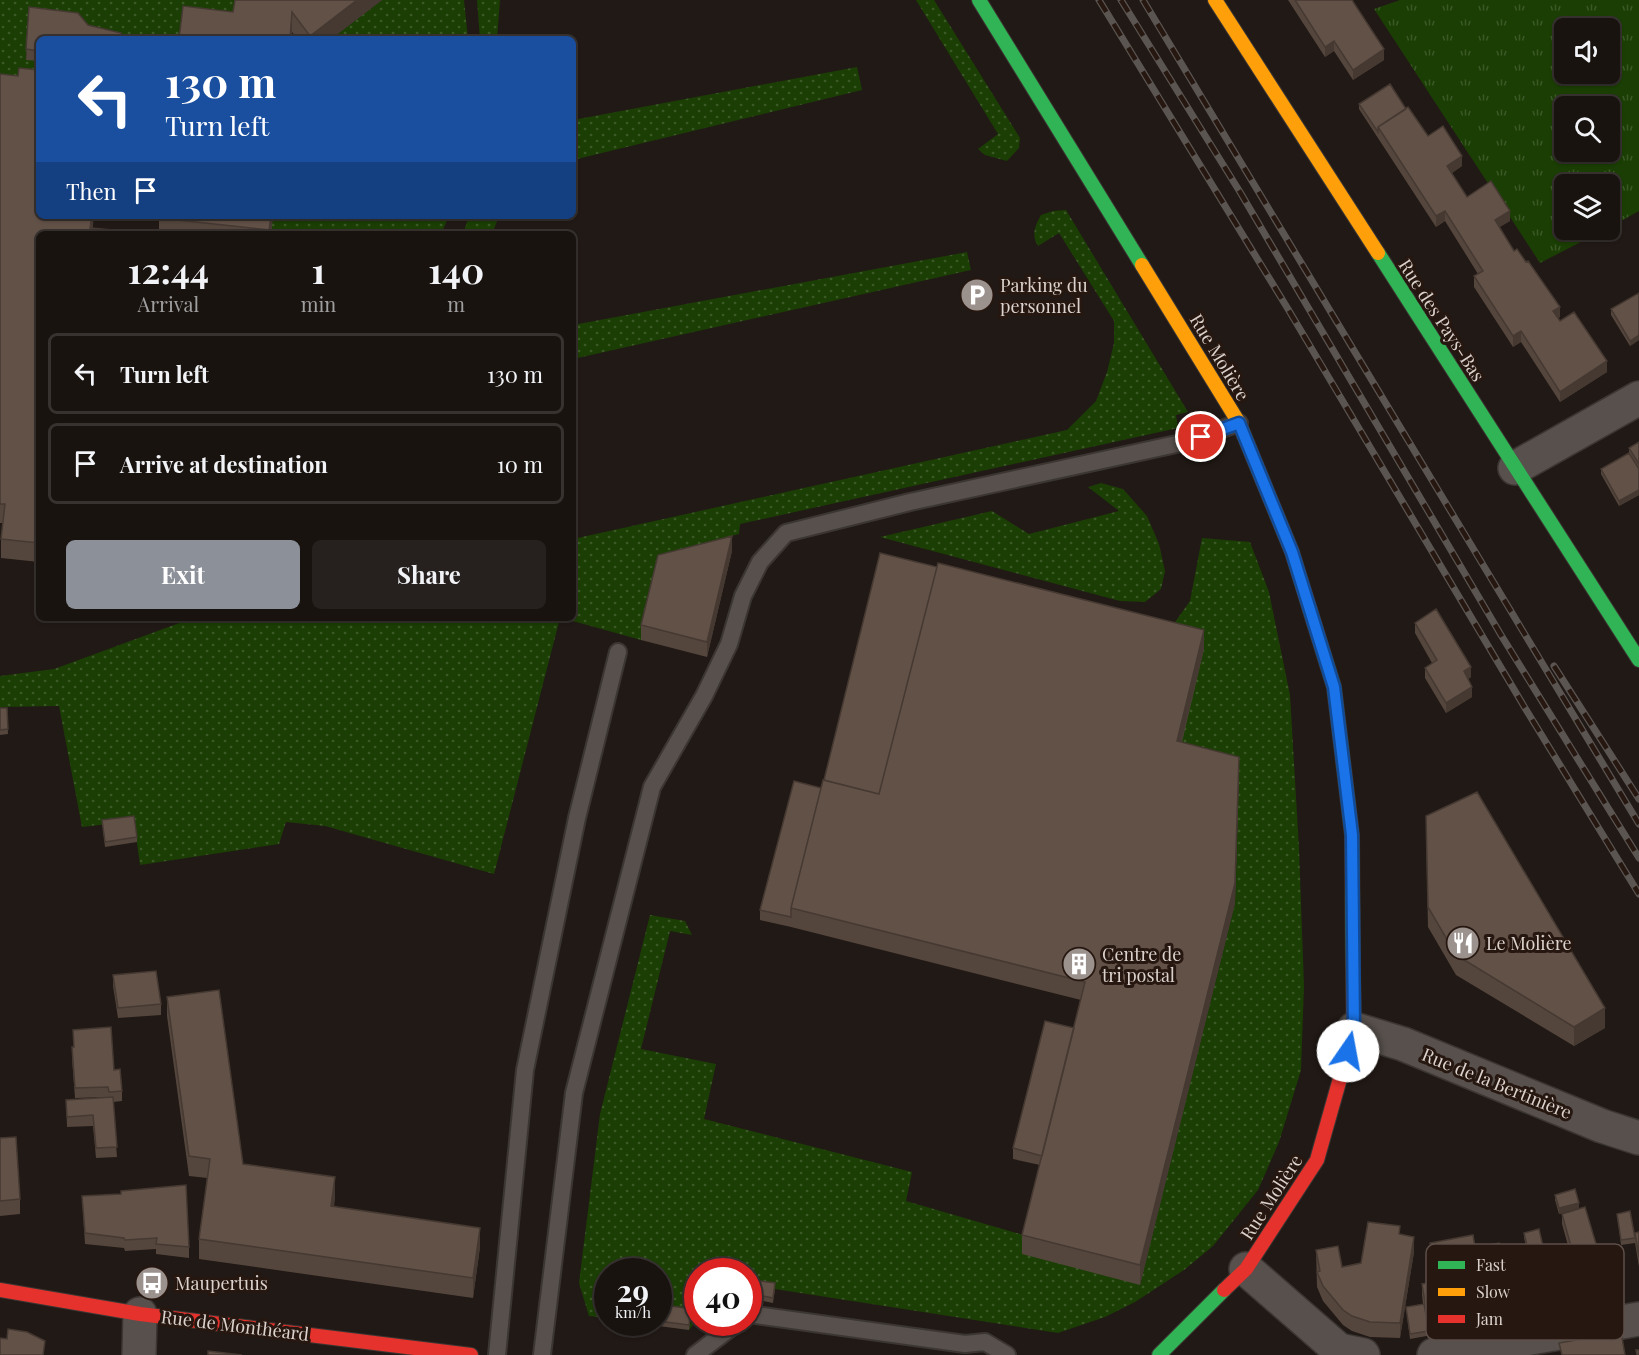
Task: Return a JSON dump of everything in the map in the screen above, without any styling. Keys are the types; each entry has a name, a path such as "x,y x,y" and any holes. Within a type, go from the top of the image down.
{"street":[{"name":"Rue Molière","path":"979,0 1239,423 1292,552 1334,687 1352,835 1354,1029 1317,1160 1246,1269 1159,1355"},
{"name":"Rue des Pays-Bas","path":"1215,0 1639,660"},
{"path":"1515,468 1639,398"},
{"name":"Rue de la Bertinière","path":"1354,1029 1403,1044 1602,1126 1639,1138"},
{"path":"1246,1269 1339,1350 1363,1355"},
{"name":"Rue de Monthéard","path":"0,1290 140,1314 471,1355"},
{"path":"139,1355 140,1314"},
{"path":"1624,1322 1639,1319"},
{"path":"1434,1355 1519,1340"}],"lane":[{"path":"542,1355 574,1093 652,788 704,696 729,644 742,596 760,562 786,532 910,502 1181,443 1239,423"},
{"path":"497,1355 525,1070 577,818 618,652"},
{"path":"762,1316 964,1344 985,1342 1007,1355"},
{"path":"695,1355 720,1336"}],"green space":[{"path":"0,0 237,0 233,31 201,36 92,36 29,18 26,59 36,61 36,90 0,94"},
{"path":"382,0 464,0 468,36 335,36"},
{"path":"477,0 500,0 497,36 480,36"},
{"path":"916,0 934,0 1020,138 1019,148 1007,161 985,155 978,149 998,134"},
{"path":"1400,0 1639,0 1639,211 1620,221 1620,174 1554,174 1554,240 1585,240 1540,263 1374,9"},
{"path":"857,67 862,90 576,159 576,119"},
{"path":"1066,210 1188,412 1176,415 1178,428 740,524 739,534 663,554 641,640 573,621 576,621 576,538 1067,430 1096,401 1107,372 1114,343 1114,321 1059,233 1038,246 1035,238 1037,223 1041,215"},
{"path":"273,219 448,219 442,231 271,231"},
{"path":"468,219 498,219 493,231 464,231"},
{"path":"967,252 971,270 576,358 576,324"},
{"path":"1101,483 1123,489 1147,516 1159,544 1165,571 1161,589 1145,602 1120,601 880,537 992,511 1029,534 1119,511 1088,487"},
{"path":"1202,538 1250,542 1269,592 1290,695 1304,986 1301,1070 1279,1142 1258,1190 1213,1246 1184,1270 1135,1302 1105,1317 1058,1333 762,1287 762,1258 684,1258 684,1313 672,1311 672,1258 594,1258 594,1317 589,1316 579,1283 600,1114 650,915 685,921 692,935 670,931 641,1049 716,1064 704,1119 912,1172 906,1201 1027,1236 1140,1284 1235,903 1239,776 1177,760 1163,639 1190,601"},
{"path":"185,621 559,621 494,874 325,826 286,822 279,844 140,865 134,821 82,827 59,706 0,707 0,676 54,669"}],"building":[{"path":"235,0 357,0 310,36 292,12 290,36 179,36 183,6 233,12"},
{"path":"1295,0 1352,0 1384,49 1353,70 1334,41 1325,47"},
{"path":"29,7 78,13 88,25 121,33 120,36 36,36 36,51 26,49"},
{"path":"19,68 36,70 36,219 92,219 90,228 124,231 36,231 36,543 1,539 5,504 0,504 0,74 18,76"},
{"path":"1390,84 1406,109 1378,127 1378,132 1359,104"},
{"path":"1408,107 1428,136 1443,126 1462,156 1447,166 1467,197 1491,181 1510,211 1495,220 1514,251 1517,249 1526,262 1528,261 1560,307 1553,311 1560,321 1574,312 1607,361 1560,392 1521,331 1513,336 1474,276 1483,271 1445,211 1436,216 1378,127"},
{"path":"168,219 271,219 269,230"},
{"path":"1639,293 1639,335 1630,341 1611,309"},
{"path":"1639,442 1639,464 1629,448"},
{"path":"1629,453 1639,469 1639,490 1619,501 1601,469"},
{"path":"732,536 707,642 641,625 658,555"},
{"path":"880,553 937,567 879,794 824,780"},
{"name":"Centre de tri postal","path":"938,563 1204,630 1177,741 1239,757 1235,883 1140,1265 1022,1235 1085,982 791,908 823,780 879,794"},
{"path":"1436,609 1471,667 1464,671 1472,687 1446,703 1425,668 1437,660 1415,623"},
{"path":"0,708 7,708 8,729 0,730"},
{"path":"794,781 821,788 791,908 791,917 760,910"},
{"path":"1477,792 1605,1008 1574,1027 1456,955 1428,907 1426,816"},
{"path":"134,816 137,837 105,842 102,820"},
{"path":"156,971 161,1004 118,1008 113,975"},
{"path":"219,990 243,1164 335,1177 331,1206 480,1228 473,1278 199,1239 210,1159 189,1156 167,997"},
{"path":"1045,1021 1074,1028 1042,1156 1013,1148"},
{"path":"111,1027 114,1070 120,1069 122,1091 109,1092 108,1087 75,1088 73,1030"},
{"path":"113,1097 117,1147 96,1148 93,1115 67,1117 66,1100"},
{"path":"16,1137 20,1199 0,1201 0,1138"},
{"path":"186,1185 189,1247 156,1244 157,1238 125,1240 85,1233 82,1196 121,1194 121,1191"},
{"path":"1575,1189 1579,1203 1559,1208 1555,1195"},
{"path":"1585,1207 1596,1244 1570,1244 1562,1214"},
{"path":"1630,1211 1635,1238 1621,1240 1617,1214"},
{"path":"1368,1222 1400,1226 1399,1234 1414,1237 1400,1323 1370,1322 1352,1316 1343,1310 1323,1286 1317,1272 1320,1271 1316,1250 1338,1246 1342,1267 1361,1263"},
{"path":"1539,1229 1542,1244 1527,1244 1524,1233"},
{"path":"1639,1232 1639,1257 1635,1233"},
{"path":"1473,1235 1474,1244 1430,1244"},
{"path":"762,1281 775,1283 773,1298 762,1296"},
{"path":"1426,1283 1426,1308 1422,1284"},
{"path":"1424,1304 1426,1331 1410,1334 1406,1307"},
{"path":"672,1306 684,1308 684,1324 672,1323"},
{"path":"8,1329 27,1332 45,1341 43,1355 0,1355 0,1338 7,1339"},
{"path":"1576,1340 1622,1340 1625,1355 1562,1355 1559,1343"},
{"path":"208,1351 242,1355 208,1355"}],"railway":[{"path":"1099,0 1288,309 1525,708 1639,894"},
{"path":"1121,0 1240,192 1501,635 1639,858"},
{"path":"1143,0 1639,824"},
{"path":"1554,666 1639,799"}],"traffic: fast":[{"path":"979,0 1142,265"},
{"path":"1378,253 1639,660"},
{"path":"1310,610 1334,687 1352,835 1353,972"},
{"path":"1159,1355 1224,1290"}],"traffic: slow":[{"path":"1215,0 1378,253"},
{"path":"1142,265 1239,423 1292,552 1310,610"}],"traffic: jam":[{"path":"1224,1290 1246,1269 1317,1160 1354,1029 1353,972"},
{"path":"0,1290 140,1314 471,1355"}],"place":[{"name":"Parking du personnel","path":"977,295"},
{"name":"Le Molière","path":"1463,943"},
{"name":"Centre de tri postal","path":"1079,964"},
{"name":"Maupertuis","path":"152,1283"}],"route":[{"path":"1201,437 1239,423 1292,552 1334,687 1352,835 1354,1029 1348,1051"}]}
